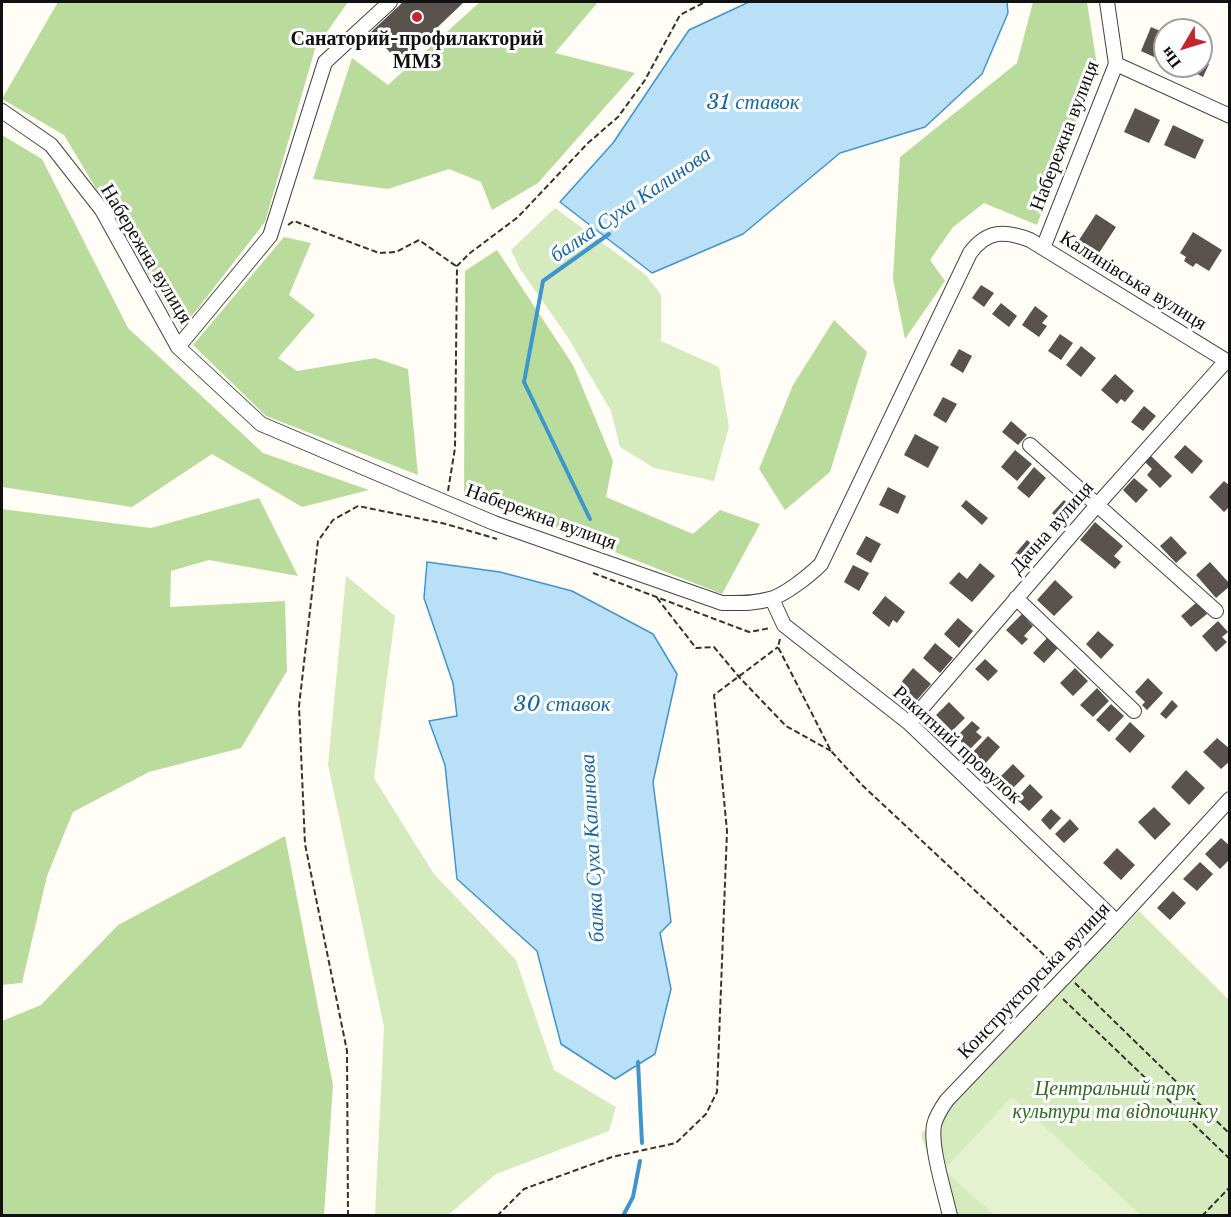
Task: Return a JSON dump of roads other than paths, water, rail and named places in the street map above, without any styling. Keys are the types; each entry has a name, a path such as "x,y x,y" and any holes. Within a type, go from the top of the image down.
{"street":[{"path":"178,347 270,236 325,62 390,2"},
{"name":"Набережна вулиця","path":"1043,248 1116,64 1107,2"},
{"path":"1116,64 1230,116"},
{"name":"Набережна вулиця","path":"2,111 51,145 102,210 178,347 261,423 494,523 722,603 748,603 772,599 812,573 827,553 970,253 976,246 994,235 1004,232 1015,234"},
{"name":"Калинівська вулиця","path":"1015,234 1043,248 1228,362"},
{"name":"Дачна вулиця","path":"909,723 1098,504 1228,362"},
{"path":"1030,445 1216,610"},
{"path":"1016,598 1134,711"},
{"name":"Ракитний провулок","path":"772,599 784,626 909,723 1117,922"},
{"name":"Конструкторська вулиця","path":"950,1215 934,1143 934,1126 940,1110 1230,799"}],"water":[{"name":"31 ставок","path":"749,2 1007,2 1008,13 982,74 925,127 840,153 743,234 652,273 560,202 613,143 689,30"},
{"name":"30 ставок","path":"427,562 500,572 572,591 653,634 677,674 653,782 671,922 660,933 671,989 655,1054 615,1079 561,1044 537,951 457,879 445,765 429,721 457,716 453,683 424,598"}],"waterway":[{"name":"балка Суха Калинова","path":"590,519 524,382 543,281 609,234"},
{"name":"балка Суха Калинова","path":"638,1062 642,1143"},
{"name":"балка Суха Калинова","path":"623,1216 633,1197 640,1161"}],"place":[{"name":"Санаторий-профилакторий ММЗ","path":"417,17"}],"park label":[{"name":"Центральний парк культури та відпочинку","path":"1115,1100"}]}
